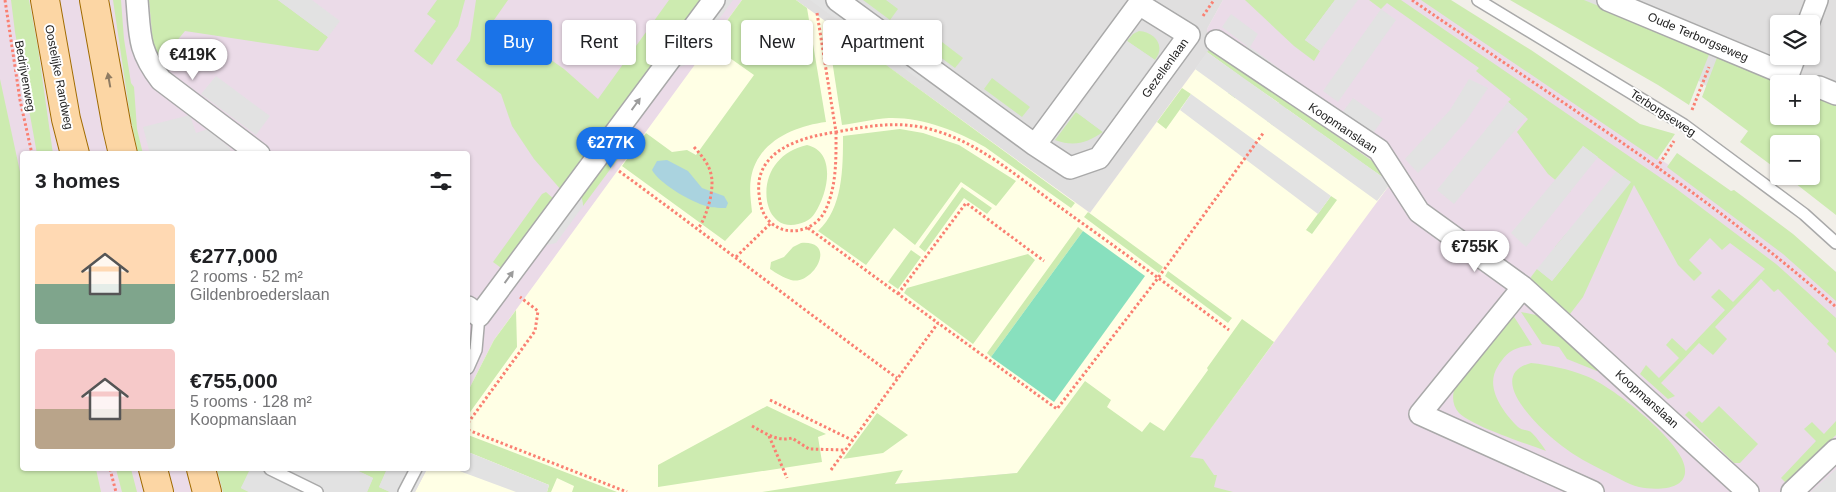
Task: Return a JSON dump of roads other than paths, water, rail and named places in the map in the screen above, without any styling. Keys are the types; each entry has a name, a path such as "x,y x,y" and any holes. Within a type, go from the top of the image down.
{"main road":[{"name":"Oostelijke Randweg","path":"45,0 66,119 74,151"},
{"path":"94,0 117,128 123,151"},
{"path":"154,471 159,492"},
{"path":"202,471 207,492"}],"street":[{"path":"137,0 142,48 149,65 161,80 255,151"},
{"path":"473,312 503,285 714,0"},
{"name":"Gezellenlaan","path":"837,0 1036,145 1070,168 1099,158 1190,35 1139,4 1036,145"},
{"name":"Oude Terborgseweg","path":"1608,0 1792,66"},
{"path":"1811,15 1817,0"},
{"name":"Koopmanslaan","path":"1216,41 1379,150 1419,212 1523,287 1748,492"},
{"path":"1523,287 1420,414 1593,492"},
{"path":"1792,492 1836,450"}],"lane":[{"name":"Terborgseweg","path":"1478,0 1684,125 1804,214 1836,243"},
{"path":"470,364 476,350 473,312"},
{"path":"274,471 317,492"},
{"path":"404,492 415,471"}],"water":[{"path":"667,160 688,171 702,188 724,196 728,203 726,208 697,203 661,180 652,170 657,161"}]}
